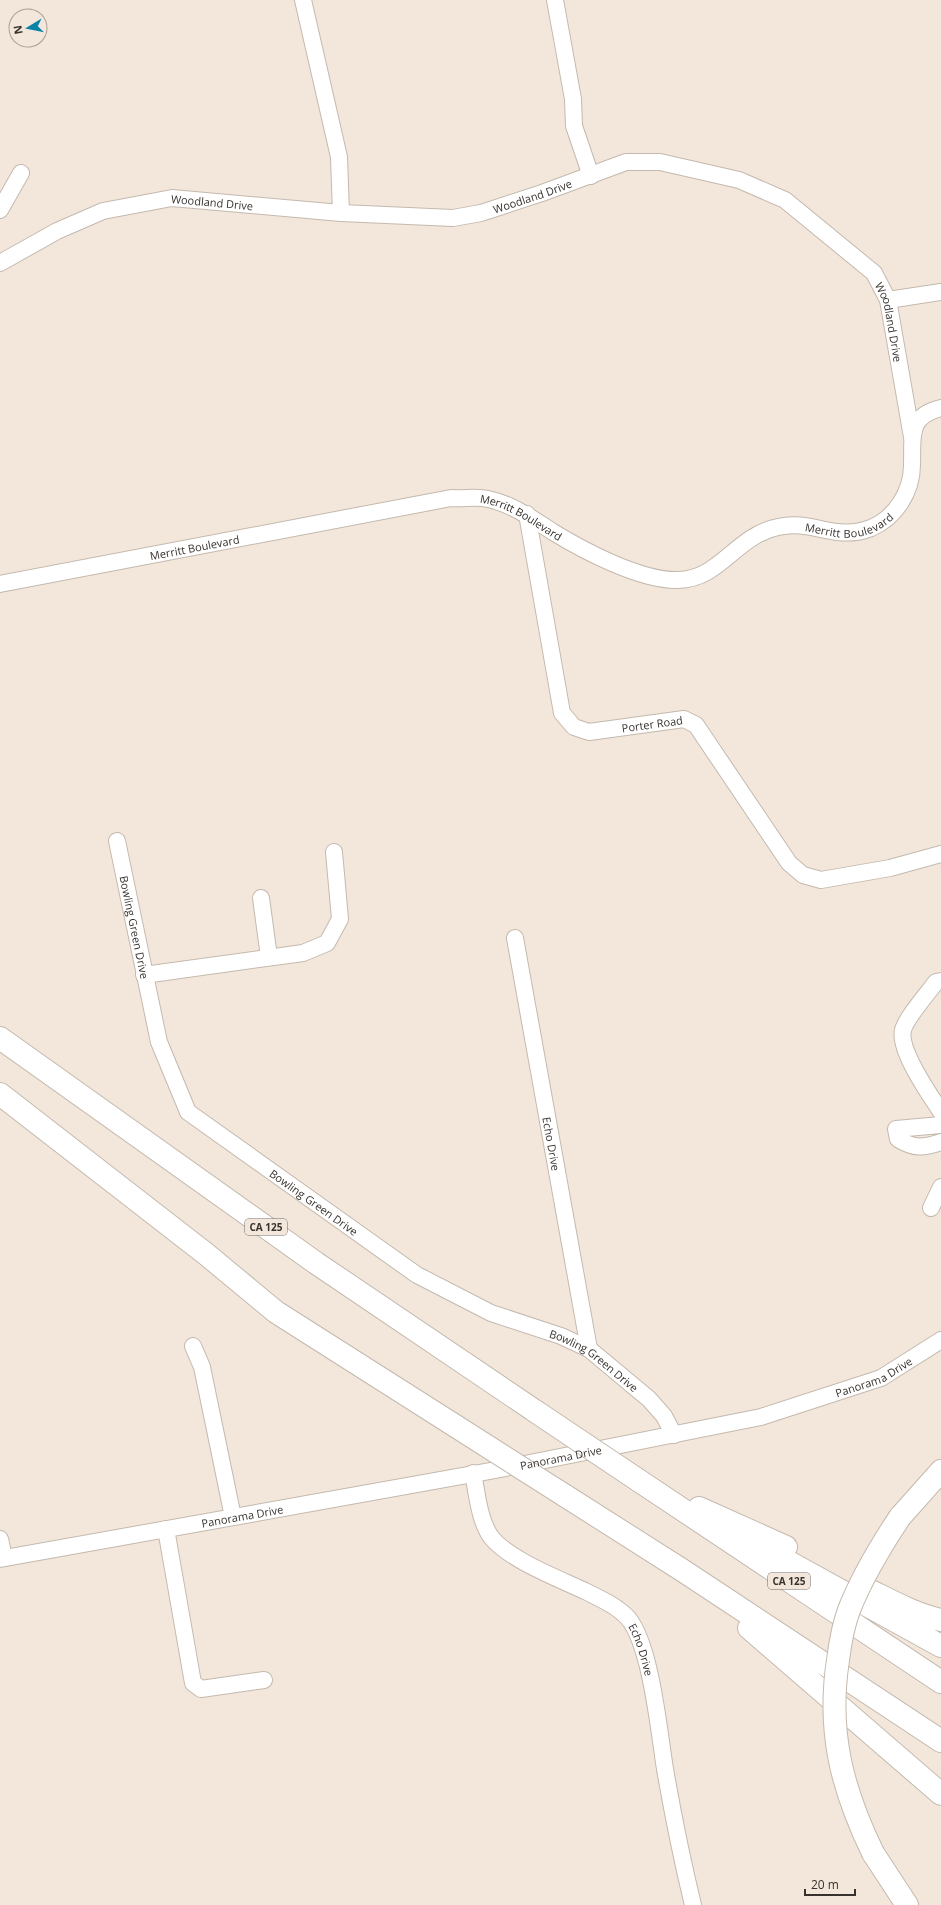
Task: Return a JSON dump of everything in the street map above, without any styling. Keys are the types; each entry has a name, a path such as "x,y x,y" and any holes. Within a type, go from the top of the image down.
{"highway":[{"name":"CA 125","path":"0,1038 316,1263 941,1682"},
{"path":"0,1094 200,1249 276,1312 682,1570 941,1741"},
{"path":"907,1905 873,1854 856,1818 844,1781 833,1711 835,1680 840,1646 848,1612 866,1572 880,1546 900,1517 941,1471"},
{"path":"638,1480 792,1550 894,1603 931,1618 941,1620"},
{"path":"638,1480 941,1646"},
{"path":"682,1570 941,1794"}],"street":[{"path":"304,0 339,157 342,213"},
{"path":"555,0 573,99 574,126 591,176"},
{"name":"Woodland Drive","path":"0,263 57,231 103,211 172,198 342,213 453,218 481,213 591,176 626,162 660,162 739,180 785,200 874,273 888,300 912,437"},
{"path":"0,210 21,173"},
{"path":"888,300 941,292"},
{"name":"Merritt Boulevard","path":"0,584 451,498 488,499 527,514 578,547 622,566 665,580 690,578 714,568 738,546 754,535 777,527 801,524 837,533 849,534 861,532 884,521 893,512 907,491 912,466 912,437 915,426 930,410 941,408"},
{"name":"Porter Road","path":"527,514 562,713 574,727 589,732 684,719 696,725 789,863 803,875 821,880 890,868 941,854"},
{"name":"Bowling Green Drive","path":"116,841 159,1042 188,1112 417,1275 491,1313 561,1336 589,1349 649,1399 664,1416 674,1434"},
{"path":"144,975 303,952 327,943 340,919 334,852"},
{"path":"261,898 269,957"},
{"name":"Echo Drive","path":"515,938 589,1349"},
{"path":"941,981 936,982 912,1014 903,1030 902,1038 912,1067 941,1112"},
{"path":"941,1125 896,1129 898,1140 919,1148 941,1142"},
{"path":"931,1208 941,1187"},
{"name":"Panorama Drive","path":"2,1559 473,1473 761,1418 881,1378 941,1340"},
{"path":"193,1346 202,1367 233,1517"},
{"name":"Echo Drive","path":"473,1473 484,1522 491,1536 501,1547 534,1567 610,1604 628,1618 638,1635 645,1654 656,1708 678,1843 693,1905"},
{"path":"166,1529 193,1683 201,1689 264,1680"},
{"path":"0,1539 2,1559"}]}
